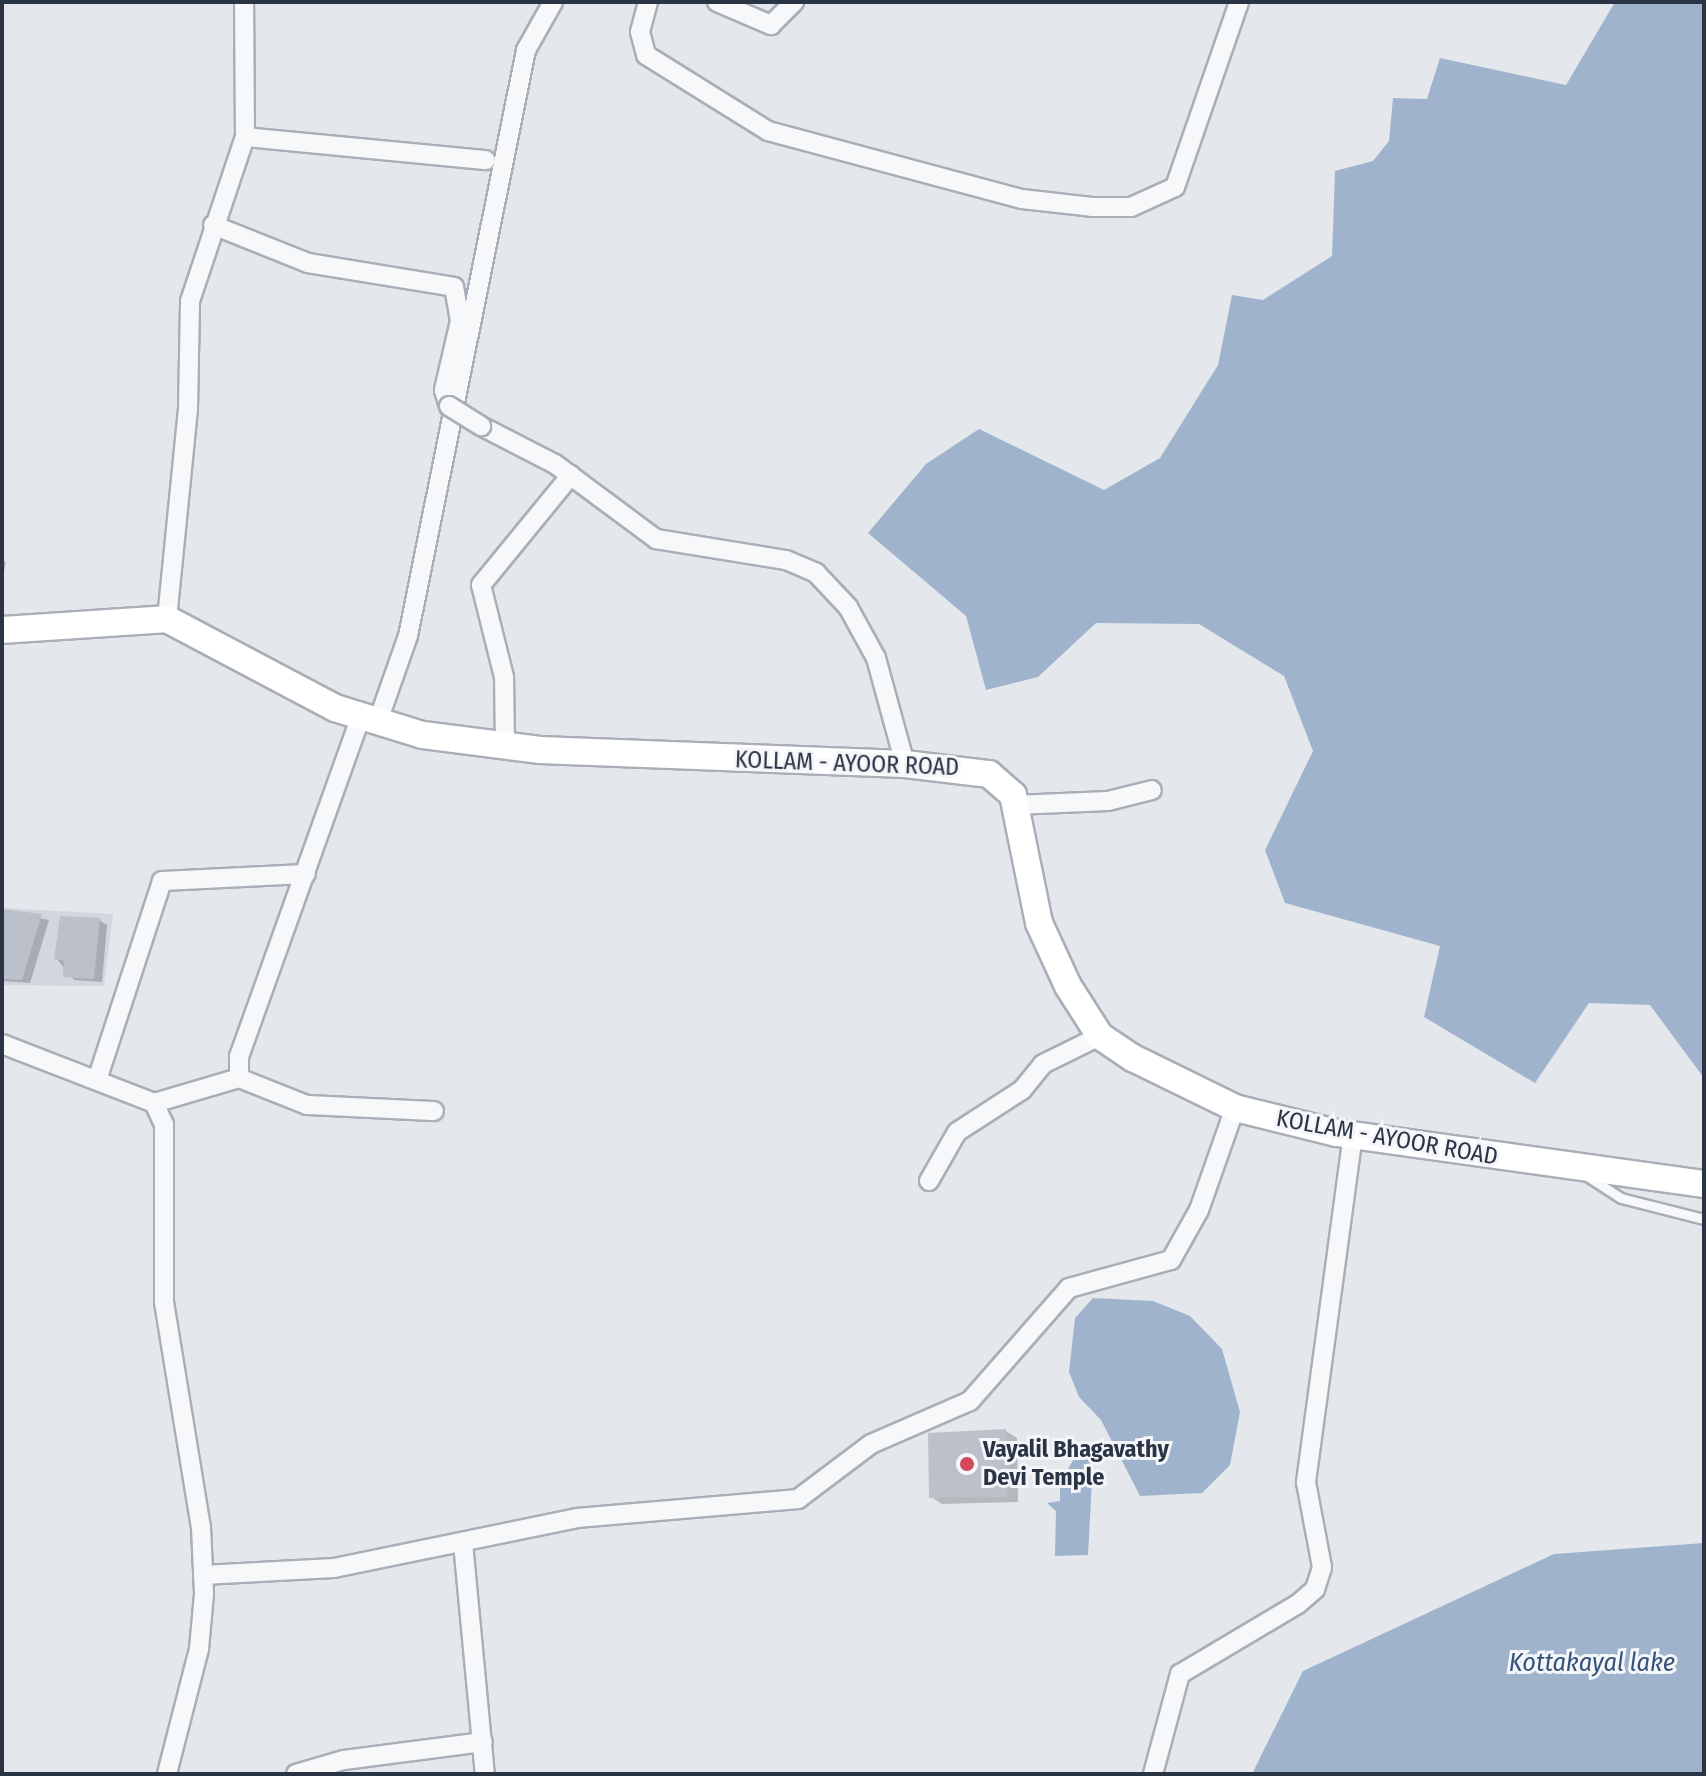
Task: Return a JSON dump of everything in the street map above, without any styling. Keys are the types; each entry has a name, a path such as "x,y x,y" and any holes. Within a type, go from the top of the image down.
{"main road":[{"name":"KOLLAM - AYOOR ROAD","path":"167,619 370,718 505,745 905,764 989,774 1003,780 1015,805 1039,923 1100,1036 1235,1108 1353,1136 1582,1171 1704,1184"},
{"path":"2,630 167,619"}],"street":[{"path":"167,619 188,408 190,301 245,137 244,2"},
{"path":"239,1078 239,1056 306,874 370,718 408,636 526,50 553,2"},
{"path":"717,2 771,25 794,2"},
{"path":"647,6 640,43 646,55 768,131 1022,199 1131,207 1163,196 1187,167 1239,2"},
{"path":"245,137 486,160"},
{"path":"213,225 308,263 454,287 460,321 444,390 449,406 571,475 656,539 786,560 816,573 848,607 876,658 905,764"},
{"path":"505,745 507,698 483,578 571,475"},
{"path":"1015,805 1108,801 1152,790"},
{"path":"98,1077 162,881 306,874"},
{"path":"929,1181 957,1132 1022,1090 1043,1064 1100,1036"},
{"path":"2,1044 98,1077 154,1103 164,1124 164,1302 203,1575 199,1649 167,1774"},
{"path":"154,1103 239,1078 307,1105 434,1111"},
{"path":"203,1575 334,1568 577,1518 798,1499 871,1444 970,1401 1069,1288 1171,1260 1199,1210 1235,1108"},
{"path":"1153,1774 1180,1674 1298,1604 1315,1589 1322,1567 1306,1482 1353,1136"},
{"path":"463,1543 485,1774"},
{"path":"296,1774 344,1760 483,1742"}],"lane":[{"path":"1582,1171 1621,1198 1704,1219"}],"shaded area":[{"path":"2,908 113,914 104,986 2,985"}],"water":[{"path":"1615,2 1704,2 1704,1078 1650,1005 1589,1003 1535,1083 1424,1017 1440,946 1285,903 1265,850 1313,751 1284,676 1199,624 1096,623 1038,677 986,690 966,616 868,533 926,464 979,429 1104,490 1160,458 1218,365 1232,295 1263,300 1332,256 1335,171 1373,161 1389,141 1393,98 1427,99 1440,58 1566,85"},
{"path":"1093,1298 1153,1301 1190,1316 1222,1349 1240,1412 1230,1465 1202,1493 1140,1496 1101,1420 1079,1397 1069,1372 1075,1318"},
{"path":"1094,1444 1088,1555 1055,1556 1056,1511 1047,1503 1060,1501 1060,1483 1082,1445"},
{"name":"Kottakayal lake","path":"1704,1543 1704,1774 1252,1774 1303,1671 1554,1554"}],"building":[{"path":"2,909 42,914 22,980 2,979"},
{"path":"60,916 100,918 94,979 63,977 64,961 54,959"},
{"name":"Vayalil Bhagavathy Devi Temple","path":"1006,1429 1007,1497 929,1498 928,1433"}],"place":[{"name":"Vayalil Bhagavathy Devi Temple","path":"967,1464"}]}
